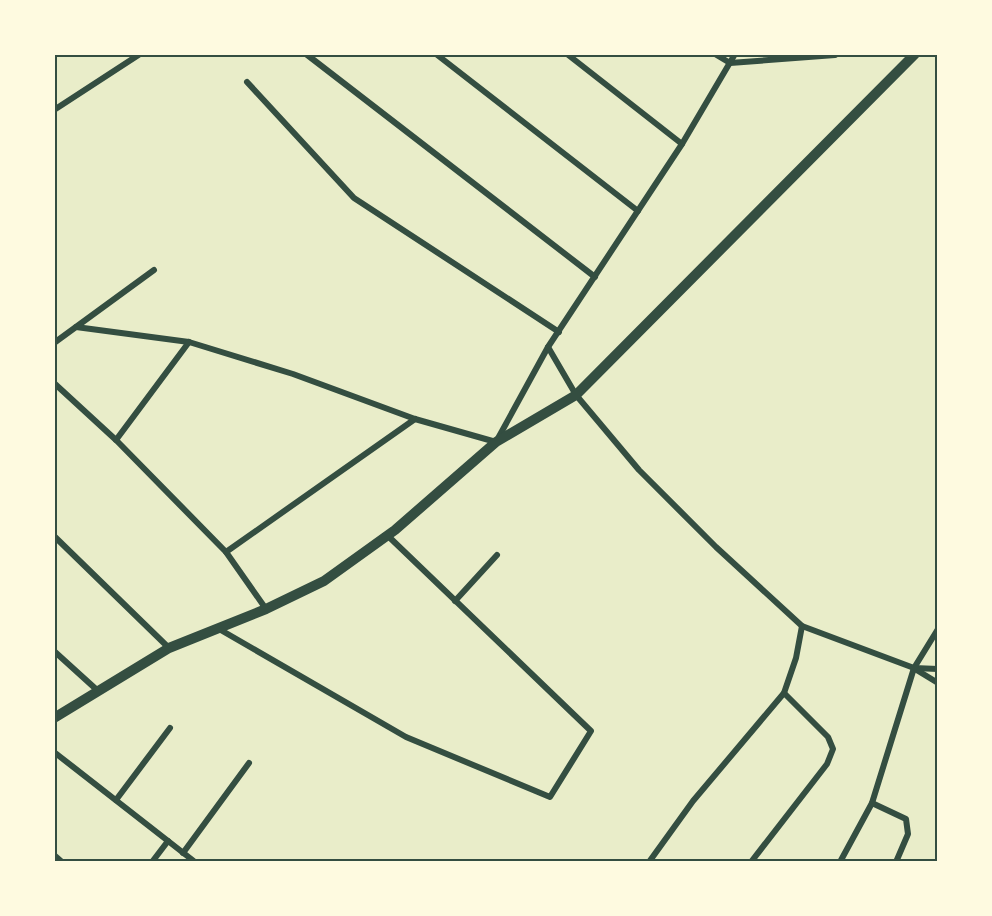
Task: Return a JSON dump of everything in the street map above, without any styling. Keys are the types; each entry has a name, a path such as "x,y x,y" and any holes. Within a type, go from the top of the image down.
{"street":[{"path":"54,110 140,54"},
{"path":"306,54 594,277"},
{"path":"436,54 638,211"},
{"path":"567,54 682,144"},
{"path":"715,54 730,63 835,55"},
{"path":"496,442 548,347 682,144 735,54"},
{"path":"54,718 169,648 266,609 324,581 387,535 496,442 576,395 915,54"},
{"path":"247,82 354,198 559,332"},
{"path":"54,343 154,270"},
{"path":"76,327 189,342 293,374 415,419 496,442"},
{"path":"116,440 189,342"},
{"path":"548,347 576,395 639,470 716,547 802,626 914,668 938,683"},
{"path":"54,383 116,440 226,552 266,609"},
{"path":"226,552 415,419"},
{"path":"218,629 406,737 550,797 591,731 387,535"},
{"path":"54,536 169,648"},
{"path":"455,601 497,555"},
{"path":"649,862 693,801 784,693 796,658 802,626"},
{"path":"840,862 872,803 914,668 938,629"},
{"path":"54,651 97,690"},
{"path":"914,668 938,669"},
{"path":"751,862 827,764 833,749 828,737 784,693"},
{"path":"116,800 170,728"},
{"path":"54,752 195,862"},
{"path":"183,853 249,763"},
{"path":"872,803 906,819 908,834 896,862"},
{"path":"152,862 168,841"}]}
